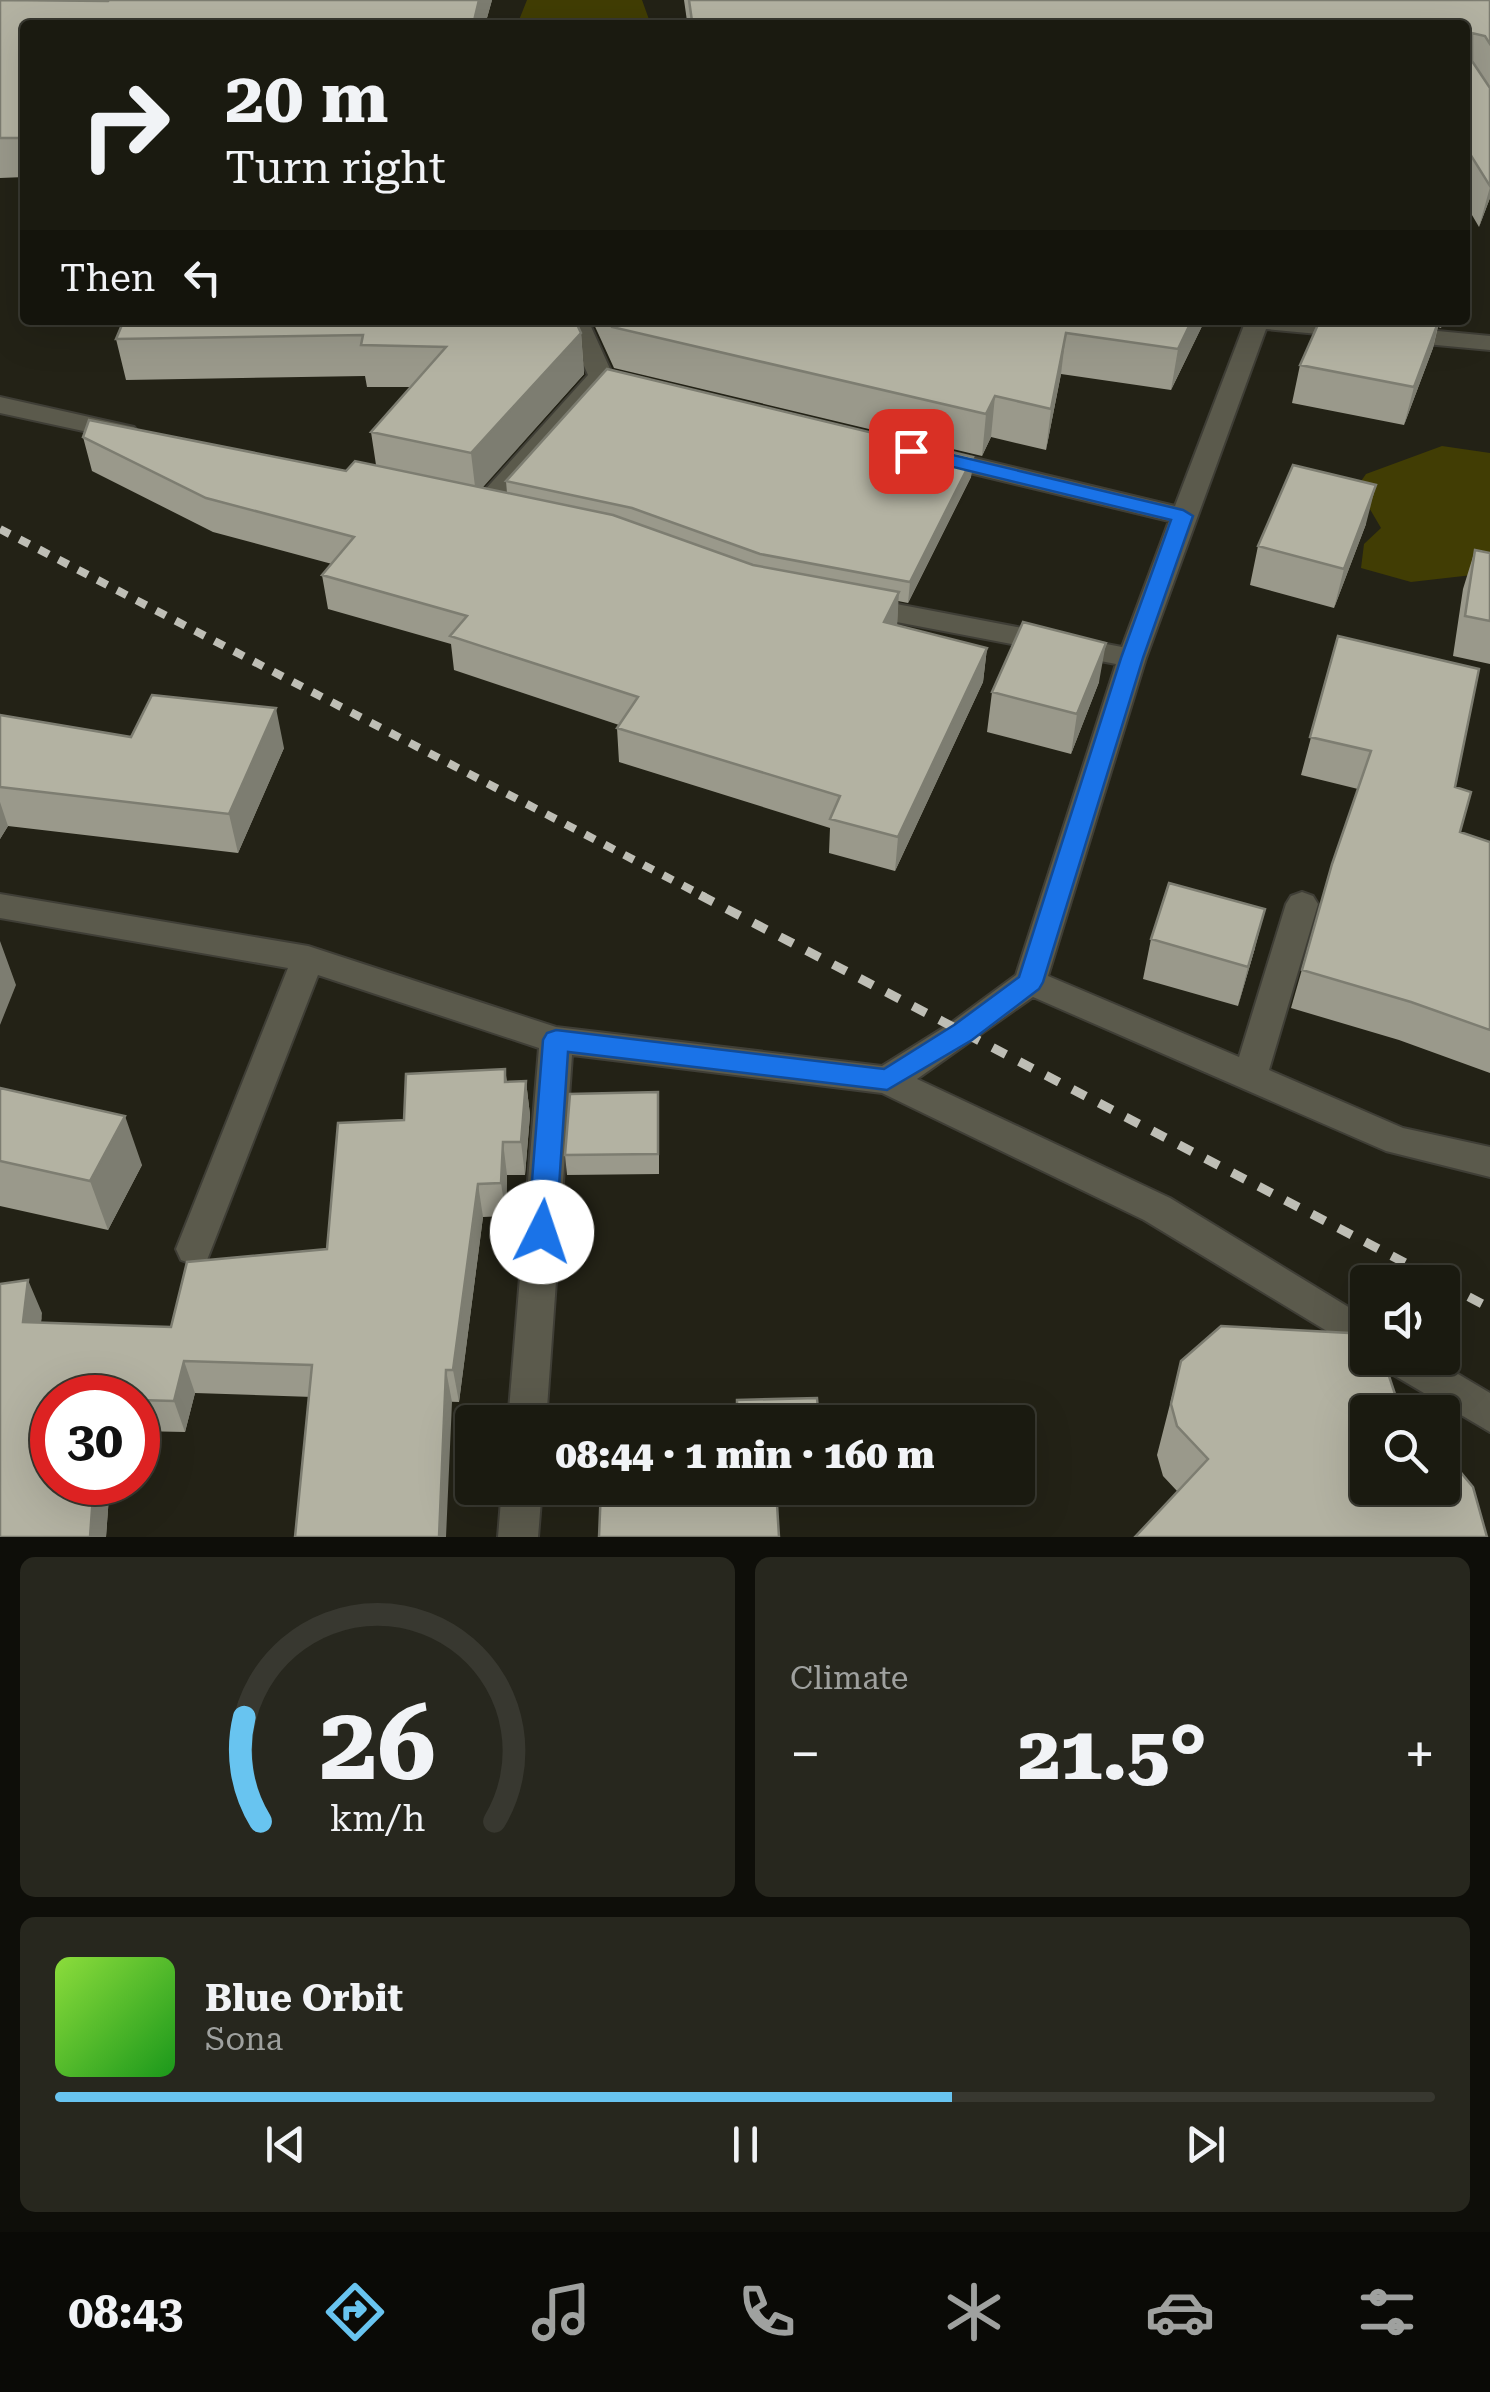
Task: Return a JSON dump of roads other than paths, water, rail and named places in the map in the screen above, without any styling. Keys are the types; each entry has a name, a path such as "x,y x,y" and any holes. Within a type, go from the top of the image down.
{"street":[{"path":"578,325 601,376"},
{"path":"887,1080 963,1032 1030,982 1132,658 1255,325"},
{"path":"1289,325 1490,343"},
{"path":"601,376 659,390"},
{"path":"518,516 473,506 601,376"},
{"path":"0,405 154,438"},
{"path":"911,451 1183,516"},
{"path":"830,600 1132,658"},
{"path":"1250,1077 1302,904"},
{"path":"0,906 308,959 556,1040 887,1080 1156,1209 1350,1328"},
{"path":"194,1250 308,959"},
{"path":"1030,982 1398,1141 1490,1162"},
{"path":"528,1405 556,1040"},
{"path":"1426,1375 1490,1414"},
{"path":"518,1537 521,1505"}],"railway":[{"path":"0,529 705,897"},
{"path":"700,895 1409,1265"},
{"path":"1460,1292 1490,1308"}]}
